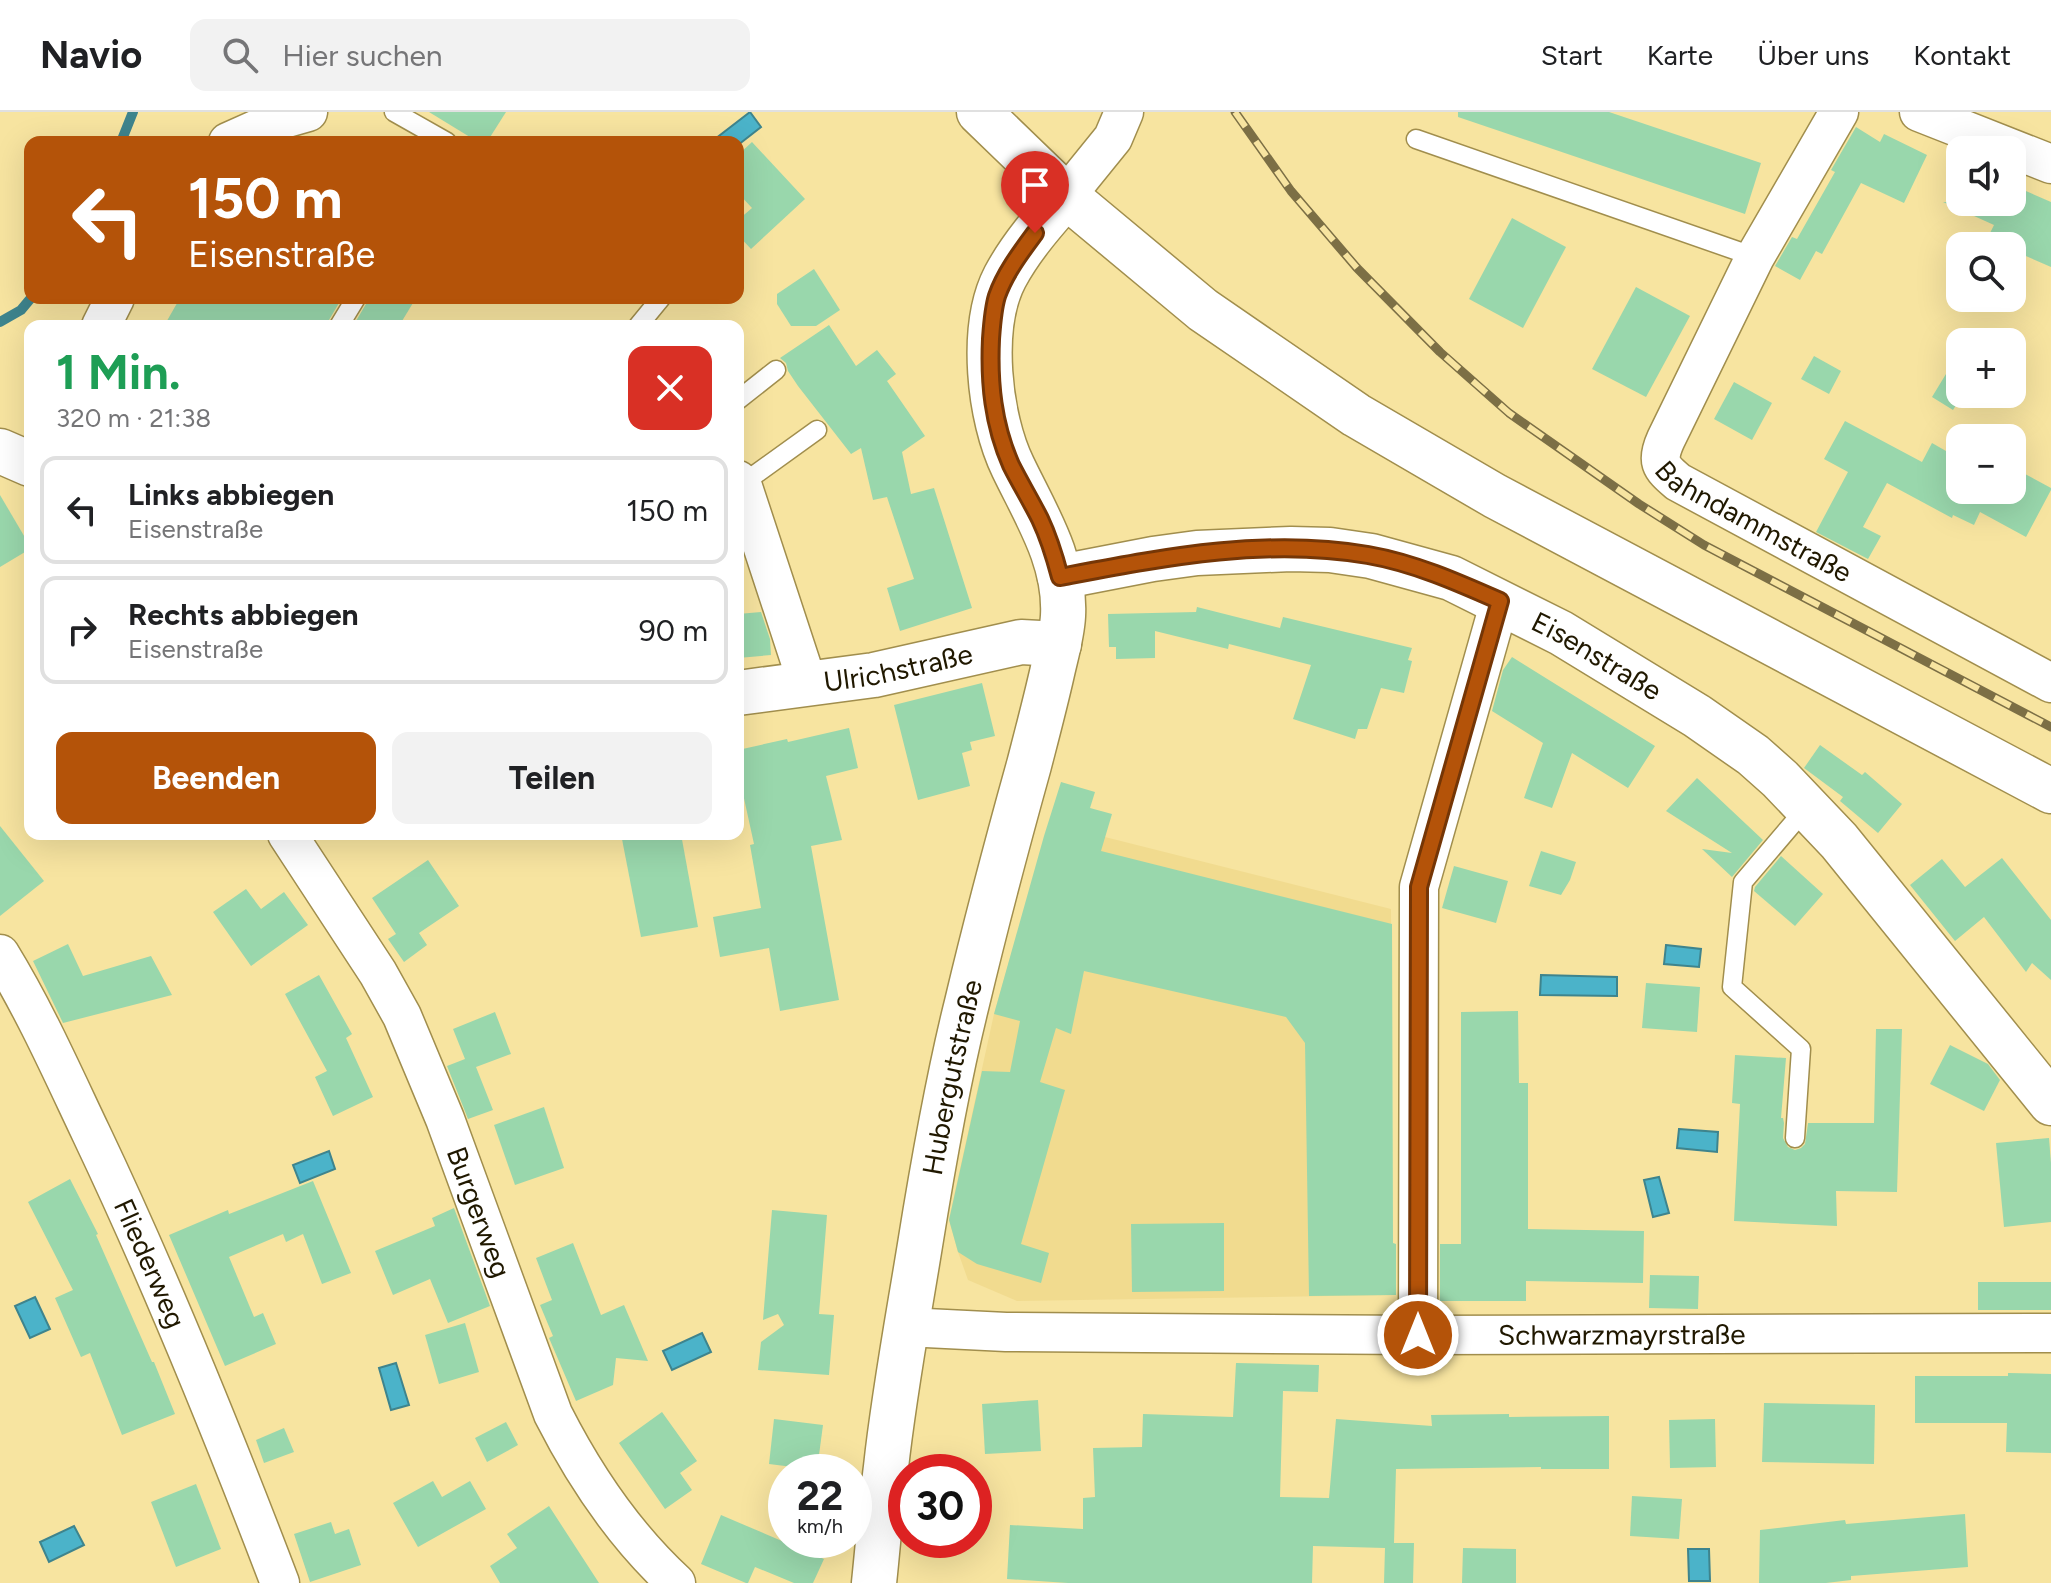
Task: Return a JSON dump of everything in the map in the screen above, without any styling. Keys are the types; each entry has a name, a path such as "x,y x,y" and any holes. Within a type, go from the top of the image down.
{"street":[{"path":"242,136 273,122 308,112"},
{"path":"979,112 1066,196 1203,310 1369,423 1495,496 2051,791"},
{"path":"1060,577 1041,522 999,433 992,401 992,322 996,298 1005,277 1113,138 1124,112"},
{"path":"1755,257 1839,112"},
{"path":"1919,112 2051,164"},
{"name":"Bahndammstraße","path":"1755,257 1661,449 1660,463 1664,471 1709,500 2051,683"},
{"path":"0,451 24,461"},
{"path":"744,494 808,685"},
{"name":"Eisenstraße","path":"1060,577 1197,553 1330,550 1371,556 1451,578 1561,633 1697,716 1753,755 1807,807 1857,864 2051,1103"},
{"name":"Hubergutstraße","path":"874,1583 886,1466 936,1145 991,904 1059,644 1063,619 1060,577"},
{"path":"1418,1335 1419,887 1500,601"},
{"name":"Ulrichstraße","path":"744,692 874,675 1021,642 1059,644"},
{"name":"Burgerweg","path":"291,840 378,973 402,1016 445,1119 553,1414 573,1454 626,1530 676,1583"},
{"name":"Fliederweg","path":"0,954 23,992 120,1194 187,1347 280,1583"},
{"name":"Schwarzmayrstraße","path":"906,1327 1006,1332 1418,1335 2051,1333"}],"lane":[{"path":"394,112 436,136"},
{"path":"1416,139 1755,257"},
{"path":"643,320 656,304"},
{"path":"744,395 776,370"},
{"path":"744,479 817,430"},
{"path":"1795,1138 1801,1049 1732,987 1743,882 1807,807"}],"shaded area":[{"path":"1050,820 1105,837 1391,909 1393,1295 1017,1301 968,1280 949,1219 994,1014"}],"water":[{"path":"750,112 761,127 744,140 744,136 719,136"},
{"path":"1666,945 1701,949 1699,967 1664,964"},
{"path":"1541,975 1617,977 1617,996 1540,995"},
{"path":"1679,1129 1718,1132 1717,1152 1677,1148"},
{"path":"329,1151 335,1169 300,1183 293,1165"},
{"path":"1659,1177 1669,1213 1653,1217 1644,1180"},
{"path":"35,1297 50,1329 30,1338 15,1306"},
{"path":"702,1333 711,1352 672,1370 663,1351"},
{"path":"396,1363 409,1405 391,1410 379,1368"},
{"path":"74,1526 84,1545 49,1562 40,1542"},
{"path":"1688,1549 1709,1549 1710,1581 1689,1581"}],"building":[{"path":"429,112 506,112 491,136 468,136"},
{"path":"1458,112 1609,112 1761,163 1745,214 1458,117"},
{"path":"1856,127 1880,142 1884,134 1927,155 1904,203 1861,183 1822,254 1816,251 1800,280 1775,266 1792,237 1797,239"},
{"path":"752,142 805,199 751,249 744,241 744,215 752,208 744,199 744,149"},
{"path":"2026,191 2051,202 2051,267 2026,256 2026,232 1990,232 1994,225 1974,216 2026,216"},
{"path":"1512,218 1566,247 1523,328 1469,299"},
{"path":"814,269 840,310 816,326 791,326 777,304 777,294"},
{"path":"1636,287 1690,316 1646,397 1592,369"},
{"path":"177,304 338,304 329,320 167,320"},
{"path":"366,304 412,304 403,320 357,320"},
{"path":"829,325 856,366 877,350 896,374 887,381 925,436 902,452 911,494 934,488 972,608 900,631 887,588 914,579 887,497 873,500 861,448 851,454 780,358"},
{"path":"1814,356 1841,371 1829,394 1801,379"},
{"path":"1946,374 1946,406 1932,397"},
{"path":"1734,382 1772,403 1752,440 1714,419"},
{"path":"1845,421 1922,462 1932,443 1946,451 1946,504 2026,504 2026,475 2051,490 2026,537 1980,512 1974,525 1953,515 1952,518 1887,483 1863,527 1881,536 1868,559 1816,532 1848,472 1824,459"},
{"path":"0,495 24,536 24,553 0,567"},
{"path":"1197,607 1280,628 1283,617 1412,648 1404,693 1381,688 1367,729 1358,729 1355,739 1293,719 1311,665 1229,644 1228,649 1155,631 1155,658 1116,659 1116,647 1109,647 1108,614 1196,612"},
{"path":"761,612 770,639 771,655 744,657 744,613"},
{"path":"1512,657 1655,746 1628,788 1572,753 1552,808 1524,798 1543,743 1492,711 1503,670"},
{"path":"982,683 995,736 970,742 972,750 962,753 970,786 918,800 894,705"},
{"path":"849,728 858,768 826,776 842,840 811,846 839,1000 780,1011 769,948 720,957 713,917 761,908 750,845 754,844 744,798 744,749 787,739 788,742"},
{"path":"1820,745 1862,775 1865,772 1902,804 1878,833 1840,801 1843,797 1804,768"},
{"path":"1697,778 1763,840 1732,877 1702,849 1732,853 1666,811"},
{"path":"1061,782 1095,792 1090,808 1112,814 1101,851 1392,924 1393,1243 1396,1244 1396,1295 1309,1296 1305,1043 1286,1017 1084,971 1071,1034 1056,1028 1040,1082 1065,1090 1021,1244 1049,1253 1041,1283 977,1264 958,1252 949,1220 982,1071 1010,1072 1020,1021 994,1014"},
{"path":"0,826 44,881 0,916"},
{"path":"622,840 682,840 698,927 641,937"},
{"path":"1541,851 1576,862 1561,895 1529,886"},
{"path":"1781,856 1823,894 1795,926 1754,891"},
{"path":"2002,858 2051,920 2051,980 2032,963 2026,972 1984,917 1955,941 1910,885 1942,859 1965,887"},
{"path":"428,860 459,906 419,933 427,945 404,962 388,939 396,934 372,898"},
{"path":"1454,866 1508,881 1496,923 1442,908"},
{"path":"246,889 261,909 284,892 308,925 251,966 213,912"},
{"path":"68,944 83,976 151,956 172,995 63,1023 33,961"},
{"path":"319,975 352,1034 346,1038 373,1097 333,1116 315,1077 327,1071 285,994"},
{"path":"1646,983 1700,987 1697,1032 1642,1028"},
{"path":"1518,1011 1519,1083 1528,1083 1528,1229 1644,1231 1643,1283 1526,1281 1526,1301 1440,1301 1440,1244 1461,1244 1461,1012"},
{"path":"495,1012 511,1054 476,1067 493,1110 468,1119 447,1066 465,1059 453,1029"},
{"path":"1876,1029 1902,1029 1897,1192 1836,1191 1837,1226 1734,1221 1740,1104 1732,1103 1735,1055 1786,1058 1781,1118 1784,1123 1783,1138 1788,1147 1795,1150 1805,1144 1808,1123 1874,1123"},
{"path":"1950,1045 1988,1064 2000,1080 1984,1111 1930,1084"},
{"path":"544,1107 564,1168 515,1185 494,1125"},
{"path":"2049,1138 2051,1222 2004,1227 1996,1143"},
{"path":"70,1179 98,1234 175,1414 122,1435 90,1353 81,1357 55,1298 73,1290 28,1202"},
{"path":"313,1181 351,1273 322,1284 303,1234 286,1242 283,1234 229,1257 254,1317 263,1313 276,1344 225,1366 169,1235 228,1210 229,1214"},
{"path":"454,1208 490,1306 448,1323 430,1279 393,1295 375,1251 435,1226 432,1218"},
{"path":"772,1210 827,1215 819,1314 834,1315 829,1375 758,1370 761,1342 784,1325 778,1314 763,1320"},
{"path":"1224,1223 1224,1291 1132,1292 1131,1224"},
{"path":"573,1243 601,1315 624,1305 648,1361 616,1358 613,1385 576,1401 549,1338 553,1336 540,1305 552,1300 536,1258"},
{"path":"1650,1275 1699,1276 1698,1309 1649,1308"},
{"path":"1978,1282 2051,1282 2051,1310 1978,1310"},
{"path":"465,1323 479,1372 439,1384 425,1335"},
{"path":"1236,1363 1319,1365 1318,1392 1283,1391 1280,1497 1329,1498 1336,1419 1432,1426 1431,1415 1609,1416 1609,1469 1396,1469 1394,1543 1414,1543 1413,1583 1384,1583 1385,1548 1313,1546 1312,1583 1068,1583 1007,1579 1010,1525 1083,1529 1083,1498 1095,1497 1093,1448 1142,1447 1143,1414 1233,1417"},
{"path":"2008,1373 2051,1374 2051,1453 2006,1452 2007,1423 1915,1423 1915,1376 2008,1376"},
{"path":"1038,1400 1041,1451 985,1454 982,1404"},
{"path":"1764,1403 1875,1405 1874,1464 1762,1462"},
{"path":"662,1412 697,1461 680,1473 692,1490 665,1509 619,1443"},
{"path":"774,1419 823,1425 819,1454 770,1454"},
{"path":"1715,1419 1716,1467 1670,1468 1669,1420"},
{"path":"506,1422 518,1445 487,1462 475,1438"},
{"path":"284,1428 294,1452 264,1463 256,1440"},
{"path":"433,1481 442,1497 470,1481 486,1509 418,1547 393,1503"},
{"path":"196,1484 221,1549 176,1567 151,1502"},
{"path":"1632,1496 1682,1499 1679,1539 1630,1536"},
{"path":"549,1506 599,1583 500,1583 490,1566 517,1548 507,1534"},
{"path":"1965,1514 1968,1567 1851,1576 1851,1580 1826,1583 1759,1583 1760,1530 1845,1520 1846,1524"},
{"path":"721,1515 768,1535 768,1558 824,1559 813,1583 794,1583 755,1567 746,1583 701,1564"},
{"path":"331,1522 335,1534 349,1529 361,1565 310,1582 294,1534"},
{"path":"1463,1548 1516,1549 1516,1583 1462,1583"}],"waterway":[{"path":"123,136 133,112"},
{"path":"0,322 26,304"}],"railway":[{"path":"1235,112 1291,191 1357,268 1440,352 1509,413 1639,504 1704,545 2051,727"}],"route":[{"path":"1035,233 1005,277 996,298 990,365 992,401 999,433 1041,522 1060,577 1197,553 1330,550 1371,556 1451,578 1500,601 1419,887 1418,1335"}]}
